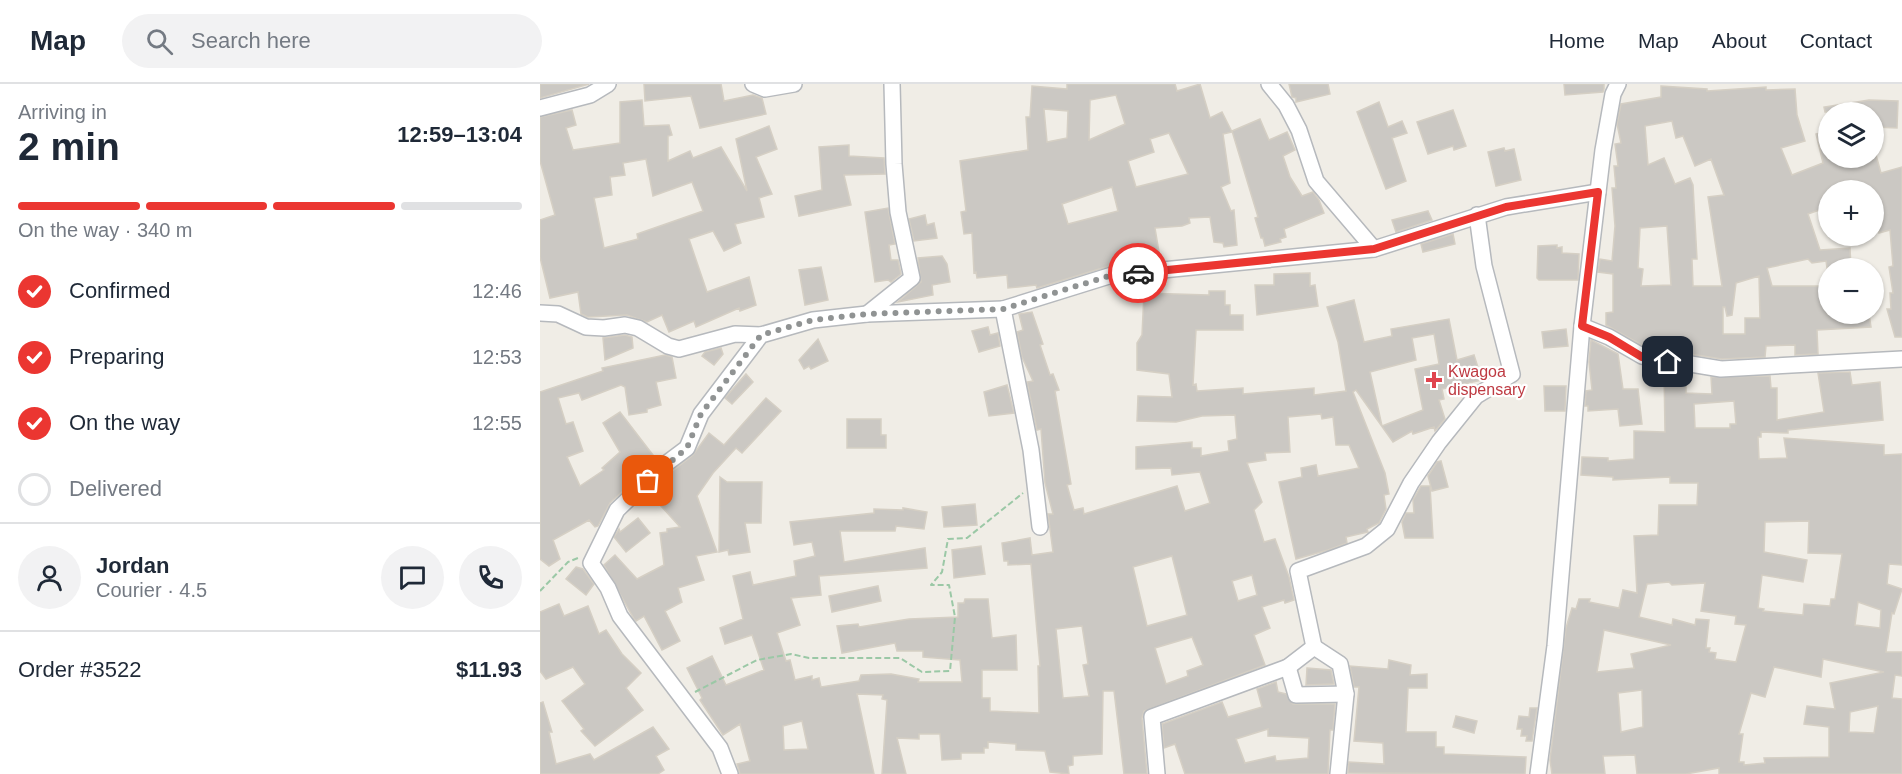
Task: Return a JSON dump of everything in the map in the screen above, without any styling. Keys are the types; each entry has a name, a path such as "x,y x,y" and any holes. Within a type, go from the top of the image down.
{"street":[{"path":"540,108 590,95 608,84"},
{"path":"753,84 765,89 794,84"},
{"path":"867,314 912,278 898,212 892,84"},
{"path":"1269,84 1286,105 1299,130 1316,182 1374,249"},
{"path":"1538,774 1554,646 1582,326 1612,94 1618,84"},
{"path":"540,313 558,314 586,327 632,326 668,346 680,349 735,334 761,335 813,320 867,314 1003,309 1112,275 1374,249 1506,207 1598,192"},
{"path":"1338,774 1346,694 1340,664 1314,647 1298,571 1366,546 1387,529 1411,483 1439,442 1476,396 1512,374 1484,266 1477,215"},
{"path":"1003,309 1032,450 1034,488 1040,527"},
{"path":"1582,326 1609,337 1642,357 1721,369 1902,359"},
{"path":"730,774 720,748 620,616 608,588 591,563 617,510 663,466 687,448 701,414 761,335"},
{"path":"1157,774 1152,717 1288,667 1314,647"},
{"path":"1288,667 1296,695 1346,694"}],"path":[{"path":"682,698 757,660 791,654 809,658 900,658 922,672 950,671 955,617 949,585 931,585 942,572 948,539 967,538 1016,497 1034,488"},
{"path":"540,591 568,562 580,557 591,563"}],"building":[{"path":"540,84 589,84 540,98"},
{"path":"644,84 721,84 724,101 753,95 762,98 766,114 700,128 691,96 645,101"},
{"path":"1067,84 1175,84 1177,91 1200,84 1210,118 1222,112 1232,132 1223,134 1230,183 1221,187 1231,211 1234,210 1237,245 1224,247 1223,243 1214,242 1210,217 1189,218 1190,223 1182,226 1155,228 1160,258 1109,266 1037,288 1036,285 1008,288 1007,275 977,278 976,272 974,273 972,233 964,234 961,212 966,211 960,161 1028,150 1026,117 1030,117 1032,86 1067,89","holes":["1116,95 1125,124 1089,140 1090,100","1044,109 1068,111 1067,138 1047,142","1169,133 1188,174 1136,187 1128,161 1154,152 1150,139","1112,187 1118,211 1068,224 1062,204"]},
{"path":"1289,84 1328,84 1330,94 1296,102 1296,98 1292,97"},
{"path":"1564,84 1604,84 1604,89 1603,92 1565,95"},
{"path":"1661,86 1707,89 1707,91 1766,87 1766,90 1795,89 1797,115 1805,141 1781,148 1792,175 1818,165 1818,168 1880,168 1881,173 1902,167 1902,337 1895,337 1887,309 1891,309 1890,293 1893,293 1889,267 1893,266 1890,230 1884,232 1884,180 1818,180 1818,210 1808,214 1818,246 1820,250 1850,248 1850,258 1818,258 1818,262 1812,263 1808,259 1767,268 1772,286 1818,286 1818,324 1871,324 1871,327 1817,330 1818,354 1795,355 1795,345 1766,346 1765,357 1722,359 1645,347 1606,325 1606,313 1613,312 1613,274 1598,272 1600,259 1612,261 1615,226 1612,188 1616,188 1614,166 1618,166 1615,144 1621,143 1617,124 1621,104 1661,97","holes":["1672,121 1676,138 1683,136 1695,166 1711,159 1724,195 1708,197 1722,286 1693,286 1692,259 1697,259 1693,185 1690,178 1675,184 1664,158 1648,165 1645,126","1667,226 1671,285 1641,286 1643,269 1638,268 1640,228","1759,276 1760,318 1745,318 1745,334 1723,334 1723,307 1725,307 1727,316 1732,315 1736,283"]},
{"path":"642,100 644,126 669,125 672,135 668,136 668,161 690,151 693,158 721,147 747,191 736,139 769,126 777,149 756,157 772,194 759,198 764,217 735,224 741,243 724,251 713,231 689,239 707,292 749,277 756,305 740,311 739,308 696,327 694,321 669,332 662,315 647,322 627,315 588,317 581,314 578,292 550,298 540,257 540,220 555,215 540,161 540,117 572,110 576,125 566,128 573,150 620,143 620,102","holes":["646,159 653,196 692,182 703,211 637,234 638,239 604,248 594,198 612,195 610,177 625,175 623,163"]},
{"path":"1898,101 1897,128 1884,127 1884,102 1856,102"},
{"path":"1379,102 1388,127 1402,121 1407,133 1392,138 1406,181 1386,189 1357,112"},
{"path":"1453,110 1466,146 1454,150 1453,146 1428,154 1417,122"},
{"path":"1260,119 1269,140 1287,132 1295,150 1283,156 1290,177 1302,196 1313,192 1324,213 1284,229 1286,237 1280,239 1281,242 1265,246 1255,218 1258,217 1232,131"},
{"path":"849,145 849,156 884,158 885,174 844,175 851,205 799,216 795,196 822,190 819,147"},
{"path":"1504,148 1505,151 1514,149 1521,180 1496,186 1488,152"},
{"path":"888,208 895,244 889,245 891,260 898,260 901,274 891,282 888,280 875,282 865,212"},
{"path":"1428,211 1432,220 1396,232 1392,220"},
{"path":"925,215 927,225 934,223 937,238 914,241 909,219"},
{"path":"1453,234 1455,244 1423,252 1421,244"},
{"path":"1557,245 1557,248 1562,247 1562,253 1579,254 1578,280 1539,280 1537,278 1538,246"},
{"path":"942,256 947,264 950,282 932,285 933,295 898,302 921,282 918,258"},
{"path":"821,267 828,300 805,305 799,270"},
{"path":"1310,273 1310,286 1315,285 1318,306 1257,315 1255,285 1274,285 1274,274"},
{"path":"1209,291 1225,291 1225,305 1230,305 1230,315 1243,315 1243,330 1196,330 1193,385 1196,384 1197,391 1243,388 1243,394 1314,388 1314,395 1346,391 1338,342 1327,307 1354,300 1364,342 1392,336 1391,329 1449,319 1457,360 1474,355 1482,380 1442,389 1444,399 1439,400 1445,419 1435,431 1434,427 1413,434 1412,431 1393,442 1356,390 1353,392 1385,473 1389,494 1384,495 1386,509 1379,523 1367,529 1368,532 1346,537 1347,543 1328,550 1296,559 1279,482 1302,477 1301,468 1316,465 1318,476 1359,468 1349,445 1336,445 1333,417 1322,419 1321,414 1288,417 1290,452 1265,453 1266,460 1247,463 1262,502 1254,510 1264,542 1275,539 1289,577 1294,600 1285,603 1284,600 1262,607 1270,628 1254,635 1265,665 1144,711 1142,718 1147,774 1124,774 1114,691 1103,691 1102,754 1073,756 1073,765 1068,766 1069,774 1050,772 1045,751 1016,750 1016,744 988,742 988,748 984,748 984,753 961,753 961,759 942,760 940,734 919,734 919,739 897,738 906,774 882,774 887,700 882,699 883,695 857,694 874,774 740,774 737,764 750,761 740,724 723,735 700,700 702,698 687,668 712,656 726,685 764,670 752,635 725,644 720,628 743,619 733,576 750,572 753,585 796,576 794,561 815,556 812,542 794,545 790,522 874,513 874,509 903,510 903,508 927,512 924,529 896,526 895,531 840,531 844,562 925,548 927,568 819,576 821,595 791,598 800,625 777,633 786,661 790,660 795,680 812,676 812,680 819,678 821,687 859,681 861,675 891,674 919,679 918,682 962,682 960,660 923,657 923,651 897,651 895,643 842,653 837,626 858,624 859,627 909,619 958,617 958,603 964,603 965,599 988,599 992,638 1016,635 1017,670 982,670 982,698 990,698 990,711 1039,713 1038,666 1040,666 1031,564 1008,565 1008,561 1004,561 1002,543 1030,538 1032,555 1053,552 1048,514 1053,514 1045,483 1041,429 1037,430 1027,382 1033,381 1022,357 1017,332 1023,330 1019,314 1032,312 1050,375 1053,374 1059,390 1055,391 1071,484 1067,485 1074,510 1083,508 1084,514 1177,486 1185,511 1210,503 1200,472 1172,475 1171,468 1136,469 1136,447 1192,442 1192,448 1201,448 1201,456 1229,451 1228,441 1237,439 1235,415 1202,416 1176,422 1137,421 1138,396 1172,397 1169,374 1137,370 1137,343 1142,335 1144,293 1209,295","holes":["1434,334 1439,364 1415,369 1423,410 1382,426 1370,372 1416,360 1412,338","1172,556 1187,615 1147,626 1133,567","1252,575 1257,595 1238,601 1232,581","1082,626 1088,664 1083,665 1089,696 1063,698 1056,629","1192,637 1203,665 1187,671 1188,676 1166,684 1155,648","802,721 808,749 784,750 783,726"]},
{"path":"988,327 990,335 998,333 1000,346 979,352 972,331"},
{"path":"1566,329 1568,346 1544,348 1542,332"},
{"path":"625,335 632,337 633,348 605,360 603,338"},
{"path":"818,339 828,361 811,369 809,366 804,369 799,360"},
{"path":"1591,340 1618,354 1623,389 1638,389 1642,424 1620,426 1618,409 1588,411 1588,406 1585,406 1586,391 1592,390 1589,362"},
{"path":"721,348 723,354 714,365 702,356 705,352"},
{"path":"665,355 672,357 676,378 656,382 661,405 647,409 647,412 629,415 625,387 621,385 582,400 579,393 558,398 566,424 573,422 583,451 567,457 580,486 604,470 602,468 620,452 603,423 620,412 656,459 610,503 598,526 595,527 589,520 553,540 560,559 549,566 540,559 540,392 603,371 602,368"},
{"path":"1655,368 1686,373 1686,393 1712,394 1711,377 1770,376 1771,388 1777,388 1777,420 1824,412 1818,373 1850,372 1852,385 1880,382 1883,420 1788,430 1788,433 1761,432 1761,437 1758,437 1759,459 1787,458 1784,438 1884,445 1884,455 1902,454 1902,565 1889,564 1887,584 1902,589 1894,614 1892,613 1886,652 1902,652 1902,676 1895,675 1892,698 1902,699 1902,774 1719,774 1719,768 1686,774 1637,774 1635,755 1603,756 1605,774 1552,774 1550,760 1566,628 1572,608 1576,609 1579,599 1590,599 1589,602 1619,608 1623,590 1637,593 1634,536 1658,535 1659,505 1697,505 1698,483 1670,483 1670,477 1613,480 1613,477 1581,475 1582,457 1608,458 1608,461 1634,459 1634,431 1665,432 1664,371 1655,371","holes":["1734,401 1736,424 1730,424 1730,428 1695,428 1694,404","1809,521 1808,553 1842,554 1835,599 1831,599 1830,606 1804,604 1803,615 1763,611 1764,609 1758,608 1762,575 1803,582 1807,560 1764,552 1765,522","1705,583 1701,611 1736,616 1735,624 1746,625 1736,662 1715,659 1716,653 1709,652 1710,648 1706,648 1709,620 1696,619 1695,625 1673,619 1672,625 1639,617 1647,584","1858,602 1881,610 1880,628 1855,625","1604,630 1671,645 1631,654 1634,668 1597,672","1823,659 1884,672 1830,683 1835,709 1807,706 1804,724 1829,727 1829,757 1764,758 1765,763 1744,765 1744,762 1739,762 1743,734 1739,734 1751,693 1765,697 1774,667 1821,677","1642,690 1643,727 1621,732 1618,693","1878,706 1874,733 1849,732 1850,712"]},
{"path":"746,374 753,382 732,404 725,398"},
{"path":"1007,385 1014,413 989,416 984,392"},
{"path":"1544,386 1566,386 1565,411 1545,411"},
{"path":"766,398 781,411 742,453 736,448 713,473 697,496 717,552 696,556 704,580 678,588 682,602 665,611 680,641 662,650 644,616 636,621 634,619 604,565 615,555 637,579 664,565 660,533 667,532 667,529 680,527 651,495 672,476 670,473 693,455 709,433 724,445"},
{"path":"847,419 881,419 881,435 886,435 886,448 847,448"},
{"path":"1441,461 1448,487 1432,491 1428,476 1437,462"},
{"path":"720,477 727,482 762,482 761,523 745,523 750,552 729,555 728,550 719,552"},
{"path":"1421,486 1430,486 1433,538 1405,538 1402,522 1406,513 1414,513 1413,500"},
{"path":"975,504 977,525 944,527 942,507"},
{"path":"638,518 650,533 626,552 614,537 619,529 620,532"},
{"path":"981,546 985,574 954,578 952,550"},
{"path":"576,567 583,569 594,584 586,595 566,579"},
{"path":"878,586 881,601 832,612 829,596"},
{"path":"559,604 564,616 588,606 599,634 606,630 622,654 641,673 626,688 643,710 595,746 581,731 584,729 562,701 585,684 573,667 546,679 540,671 540,612"},
{"path":"1389,660 1411,665 1410,675 1427,674 1427,688 1408,688 1406,732 1436,732 1436,747 1444,747 1444,754 1526,757 1525,774 1348,773 1349,762 1384,764 1383,743 1354,741 1359,687 1354,687 1350,666 1388,669"},
{"path":"1307,668 1331,670 1334,684 1306,685"},
{"path":"1276,682 1278,692 1286,694 1293,704 1335,704 1333,730 1330,730 1328,774 1185,774 1175,744 1164,748 1162,724 1222,702 1228,717 1262,707 1257,689","holes":["1268,729 1268,736 1309,738 1308,758 1276,761 1275,756 1245,763 1236,739"]},
{"path":"543,702 552,732 549,732 556,764 590,754 594,760 653,727 669,749 656,756 664,770 658,774 540,774 540,703"},
{"path":"1530,708 1537,708 1532,741 1526,741 1527,736 1521,736 1522,729 1517,729 1519,716 1529,717"},
{"path":"1456,716 1477,721 1474,733 1453,727"}],"way so far":[{"path":"648,481 687,448 701,414 761,335 813,320 867,314 1003,309 1112,275 1138,273"}],"place":[{"name":"Kwagoa dispensary","path":"1434,380"}],"route":[{"path":"1138,273 1374,249 1506,207 1598,192 1582,326 1609,337 1642,357 1668,362"}]}
